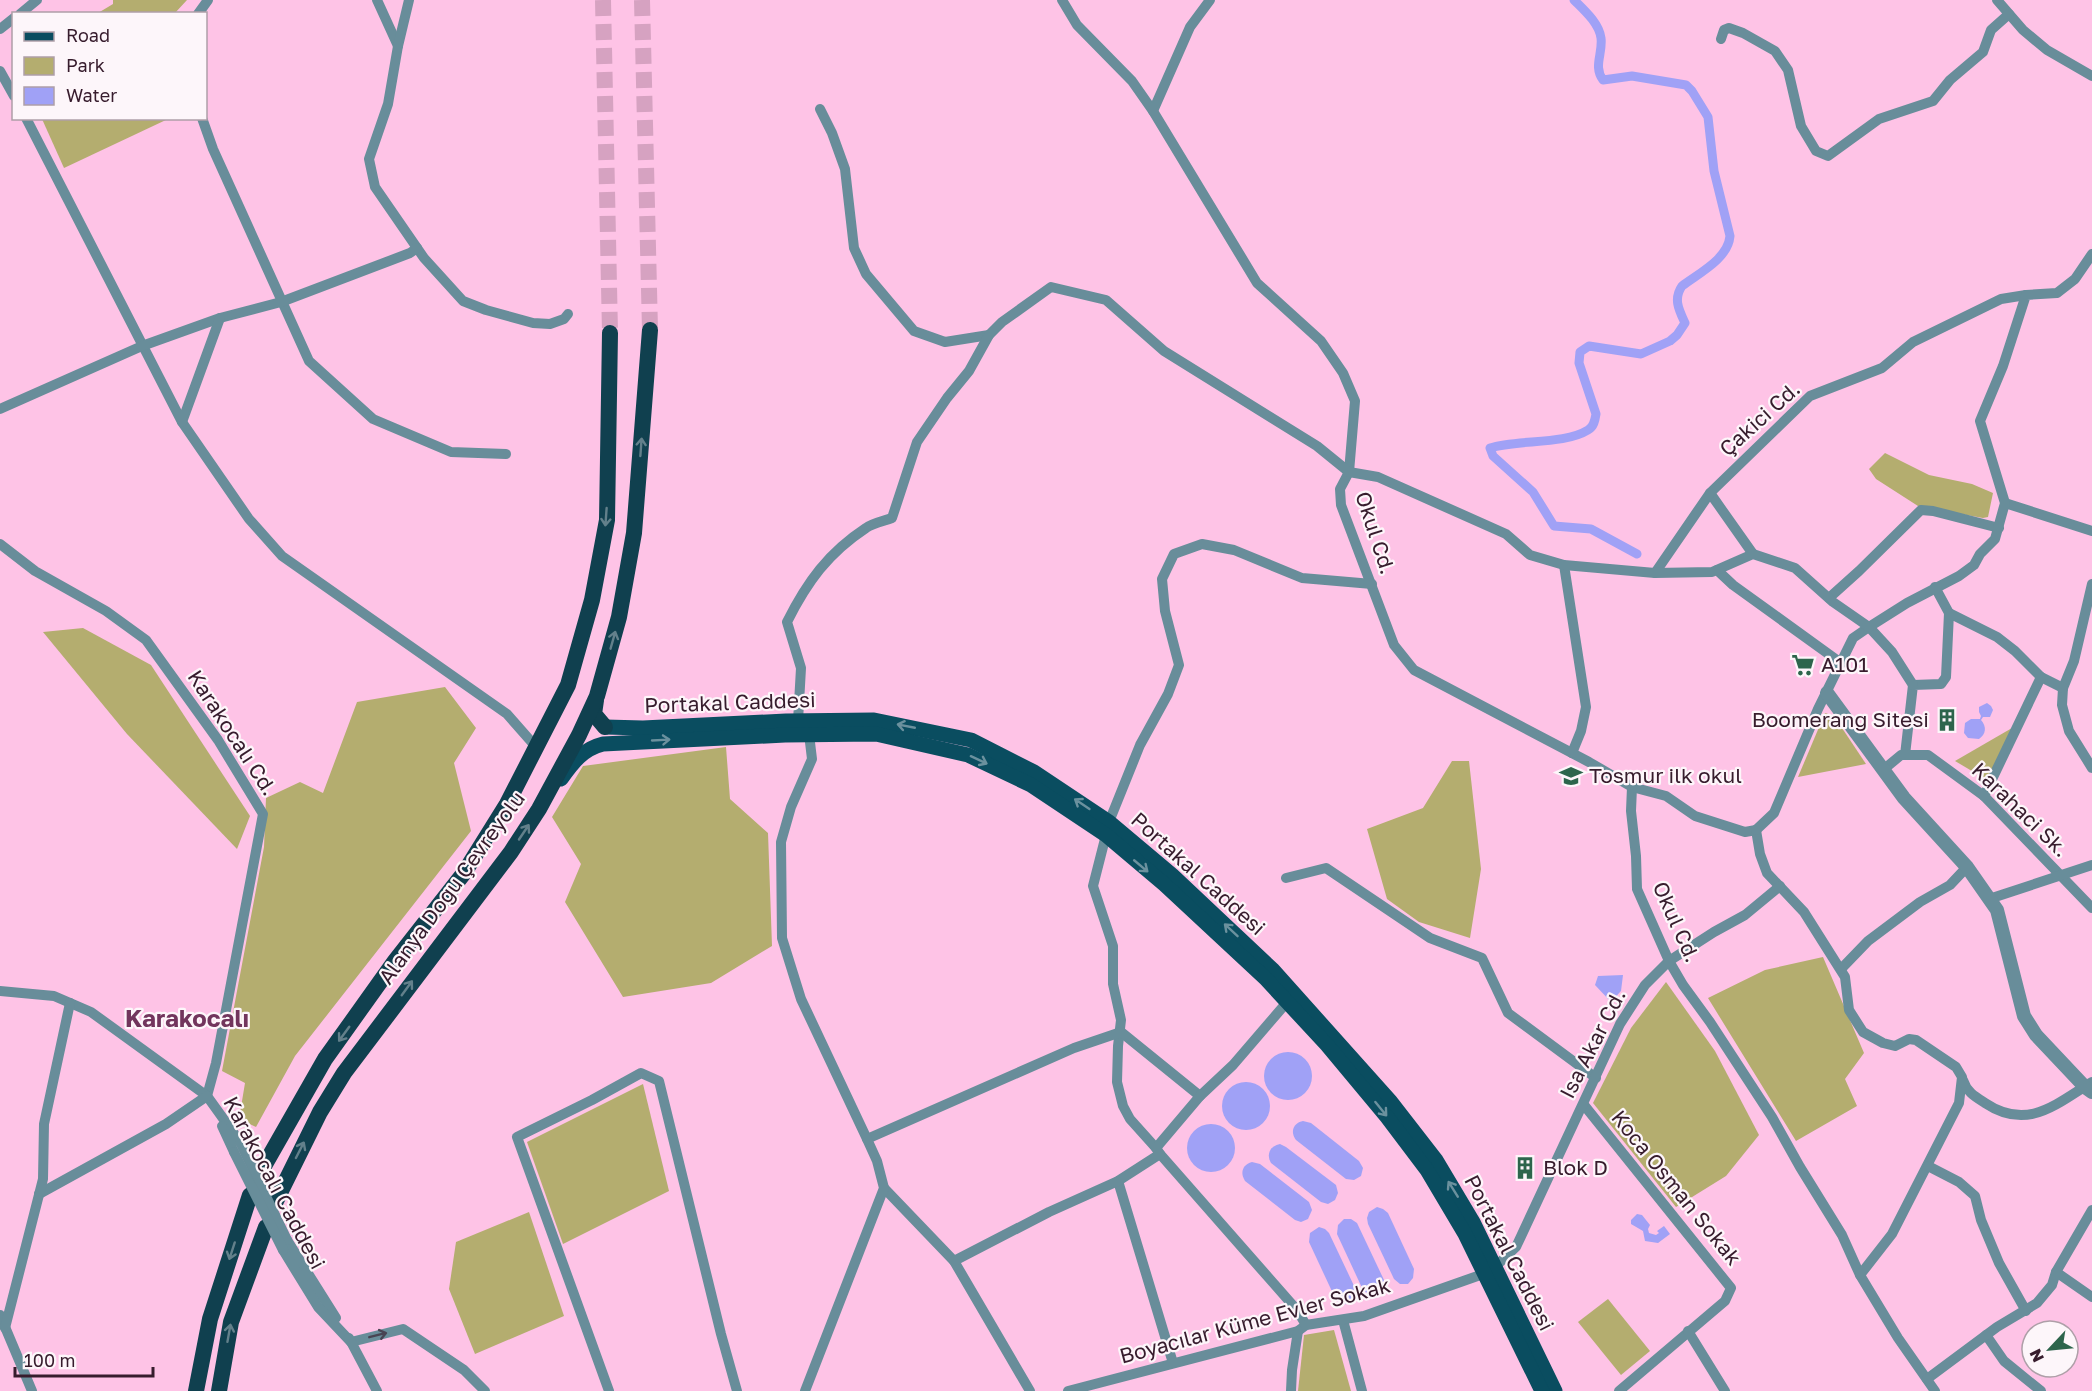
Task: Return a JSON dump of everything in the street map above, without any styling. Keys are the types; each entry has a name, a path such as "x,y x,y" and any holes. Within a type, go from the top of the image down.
{"highway":[{"name":"Alanya Doğu Çevreyolu","path":"274,1203 316,1120 344,1073 511,852 540,809 597,696 620,617 634,532 650,330"},
{"name":"Alanya Doğu Çevreyolu","path":"260,1173 325,1059 395,961 464,873 507,804 568,685 592,600 607,520 610,333"},
{"path":"597,696 594,714 605,727"},
{"path":"196,1391 210,1319 250,1195"},
{"path":"219,1391 231,1322 266,1227"}],"main road":[{"name":"Portakal Caddesi","path":"605,727 643,728 874,720 971,740 1034,772 1107,829 1172,875 1273,970 1292,997 1391,1102 1436,1160 1473,1222 1490,1270 1542,1391"},
{"name":"Portakal Caddesi","path":"540,809 579,756 589,748 603,744 809,734 876,734 968,755 1031,784 1107,829"},
{"name":"Portakal Caddesi","path":"1490,1270 1555,1391"}],"street":[{"path":"22,12 37,0"},
{"path":"376,0 398,46"},
{"path":"409,0 388,104 369,159 375,187 424,258 463,301 533,323 550,324 564,319 568,314"},
{"name":"Okul Cd.","path":"1062,0 1077,26 1132,81 1153,111 1257,283 1321,341 1343,373 1355,401 1348,472 1340,489 1341,505 1394,645 1414,670 1572,753 1632,788 1631,811 1637,889 1669,961 1772,1117 1842,1235 1860,1275 1898,1338 1935,1391"},
{"path":"1153,111 1190,27 1210,0"},
{"path":"1997,0 2023,30 2047,50 2092,76"},
{"path":"1720,39 1724,30 1729,28 1775,51 1788,70 1801,126 1816,151 1828,156 1879,119 1933,101 1950,80 1983,52 1991,30 2009,14"},
{"path":"0,29 12,20"},
{"path":"0,71 12,92"},
{"path":"820,109 845,168 854,248 866,274 914,331 945,342 989,336"},
{"path":"27,120 182,422 249,519 282,556 507,714 536,747"},
{"path":"203,120 213,149 309,361 373,419 451,452 506,454"},
{"path":"0,409 142,346 220,318 281,302 410,253 417,248"},
{"name":"Çakici Cd.","path":"1655,573 1710,493 1810,396 1882,368 1913,342 2001,298 2057,293 2075,279 2092,254"},
{"path":"1030,1391 954,1261 884,1188 877,1161 801,999 782,938 781,842 791,807 812,759 809,734 798,721 801,668 787,622 820,566 867,527 892,518 917,441 969,371 989,336 1002,322 1051,287 1106,300 1164,351 1317,446 1348,472 1378,477 1506,534 1530,555 1564,565 1655,573 1712,572 1753,555 1795,567 1829,598 1869,627 1892,652 1913,685 1905,755 1901,755 1883,770"},
{"path":"1632,788 1666,796 1695,816 1745,832 1756,830 1774,813 1853,638 1935,587 1974,566 1980,554 1995,539 2005,503 1980,421 2004,366 2026,295"},
{"path":"182,422 220,318"},
{"path":"1710,493 1753,555"},
{"path":"2005,503 2092,531"},
{"path":"1829,598 1921,510 1999,528"},
{"name":"Karakocalı Cd.","path":"0,544 35,571 106,611 146,640 218,740 263,814 216,1063 207,1096"},
{"path":"1291,1391 1292,1370 1302,1328 1297,1310 1130,1119 1123,1106 1117,1082 1121,1020 1113,984 1113,946 1093,886 1107,829 1140,746 1168,694 1179,665 1165,611 1162,579 1174,554 1202,544 1234,550 1302,578 1371,584"},
{"path":"1564,565 1586,708 1581,731 1572,753"},
{"path":"1717,570 1733,585 1841,663"},
{"path":"2092,584 2074,661 2063,688 2061,705 2069,731 2092,768"},
{"path":"1913,685 1941,684 1946,677 1949,613 1935,587"},
{"path":"1949,613 1996,637 2015,651 2041,677 2063,688"},
{"path":"1984,796 2041,677"},
{"path":"1756,830 1760,854 1767,873 1804,912 1841,969 1845,977 1849,1010 1863,1032 1894,1046 1909,1039 1916,1040 1956,1068 1966,1090 1997,1111 2012,1116 2045,1111 2090,1087 2036,1035 2024,1016 1997,910 1967,867 1904,798 1827,693"},
{"name":"Karahaci Sk.","path":"1905,755 1928,755 1984,796 2092,908"},
{"path":"1989,899 2092,865"},
{"path":"1841,969 1868,941 1920,903 1950,885 1967,867"},
{"path":"1286,878 1326,868 1430,938 1482,958 1508,1013 1596,1078"},
{"name":"Isa Akar Cd.","path":"1490,1270 1516,1247 1620,1024 1646,985 1669,961 1745,915 1780,886"},
{"path":"0,991 54,996 91,1012 207,1096 166,1124 39,1194"},
{"path":"954,1261 1049,1212 1118,1181 1158,1151 1200,1095 1233,1065 1292,997"},
{"path":"6,1328 43,1179 44,1125 70,1003"},
{"path":"867,1139 1074,1048 1121,1032"},
{"path":"1121,1032 1200,1095"},
{"path":"609,1391 517,1137 641,1073 659,1081 737,1391"},
{"path":"1860,1275 1892,1234 1928,1166 1959,1103 1962,1077"},
{"name":"Karakocalı Caddesi","path":"207,1096 237,1147 318,1306 351,1342 377,1391"},
{"name":"Koca Osman Sokak","path":"1584,1105 1731,1288 1725,1301 1688,1330 1619,1391"},
{"path":"1928,1166 1959,1182 1975,1196 1981,1220 1999,1263 2026,1311"},
{"path":"1118,1181 1173,1363"},
{"path":"805,1391 884,1188"},
{"path":"1928,1379 1986,1335 2037,1303 2052,1285 2056,1272 2092,1210"},
{"name":"Boyacılar Küme Evler Sokak","path":"1068,1391 1302,1328 1364,1316 1490,1270"},
{"path":"2056,1272 2092,1297"},
{"path":"0,1315 32,1391"},
{"path":"1343,1320 1362,1391"},
{"path":"351,1342 403,1329 464,1370 485,1391"},
{"path":"1688,1330 1725,1391"},
{"path":"1986,1335 2004,1361 2041,1391"}],"green space":[{"path":"113,0 187,0 176,12 100,12 113,4"},
{"path":"42,120 166,120 64,168"},
{"path":"1885,453 1929,475 1972,484 1993,493 1988,517 1918,506 1876,479 1869,469"},
{"path":"83,628 151,665 250,816 237,849 127,734 43,632"},
{"path":"445,687 476,728 454,763 471,831 295,1056 256,1127 239,1119 245,1083 222,1071 264,847 266,798 300,782 323,793 357,702"},
{"path":"1825,713 1834,716 1866,764 1798,777"},
{"path":"2012,728 1987,780 1955,761"},
{"path":"726,747 730,799 768,833 772,946 711,983 623,997 565,902 581,864 552,817 583,766"},
{"path":"1452,761 1469,761 1481,869 1470,938 1419,922 1387,899 1367,829 1423,808"},
{"path":"1823,957 1864,1053 1845,1079 1857,1106 1796,1141 1708,998 1765,970"},
{"path":"1666,982 1715,1051 1759,1135 1726,1176 1676,1207 1593,1103 1631,1028"},
{"path":"643,1084 669,1191 563,1244 527,1142"},
{"path":"529,1212 564,1316 475,1354 449,1289 456,1242"},
{"path":"1608,1299 1650,1351 1621,1375 1578,1322"},
{"path":"1334,1330 1351,1391 1298,1391 1304,1335"}],"water":[{"path":"1987,703 1993,710 1990,717 1983,717 1981,720 1985,728 1983,735 1979,739 1968,738 1964,733 1965,723 1971,719 1980,719 1979,707"},
{"path":"1623,975 1621,991 1611,1002 1595,985 1598,976"},
{"path":"1288,1052 1305,1059 1312,1076 1305,1093 1288,1100 1271,1093 1264,1076 1271,1059"},
{"path":"1246,1082 1263,1089 1270,1106 1263,1123 1246,1130 1229,1123 1222,1106 1229,1089"},
{"path":"1303,1121 1311,1123 1359,1161 1363,1168 1361,1176 1354,1180 1346,1179 1296,1140 1293,1134 1294,1128"},
{"path":"1211,1124 1228,1131 1235,1148 1228,1165 1211,1172 1194,1165 1187,1148 1194,1131"},
{"path":"1280,1144 1336,1185 1338,1193 1335,1200 1328,1204 1321,1202 1271,1163 1270,1151"},
{"path":"1252,1162 1260,1164 1309,1202 1312,1210 1308,1219 1301,1222 1295,1220 1245,1181 1243,1170"},
{"path":"1377,1207 1388,1213 1414,1269 1413,1278 1408,1284 1400,1284 1394,1279 1368,1224 1369,1212"},
{"path":"1637,1214 1642,1215 1650,1225 1649,1233 1656,1235 1659,1233 1657,1231 1664,1226 1670,1234 1658,1243 1645,1241 1643,1231 1631,1224 1631,1220"},
{"path":"1344,1219 1351,1219 1357,1223 1384,1280 1383,1289 1377,1295 1369,1295 1363,1290 1337,1234 1338,1225"},
{"path":"1319,1227 1329,1233 1356,1290 1355,1298 1348,1304 1336,1300 1309,1242 1310,1233"}],"waterway":[{"path":"1574,0 1600,32 1598,65 1603,80 1632,76 1686,85 1692,91 1708,117 1714,171 1730,236 1724,252 1704,271 1682,286 1679,291 1677,300 1685,323 1670,341 1641,354 1589,346 1580,352 1579,363 1596,414 1590,429 1566,438 1490,448 1493,456 1533,492 1554,526 1591,529 1637,554"}],"tunnel":[{"path":"603,0 610,333"},
{"path":"642,0 650,330"}],"place":[{"name":"A101","path":"1803,665"},
{"name":"Boomerang Sitesi","path":"1947,720"},
{"name":"Tosmur ilk okul","path":"1571,776"},
{"name":"Blok D","path":"1525,1168"}],"district":[{"name":"Karakocalı","path":"187,1019"}]}
